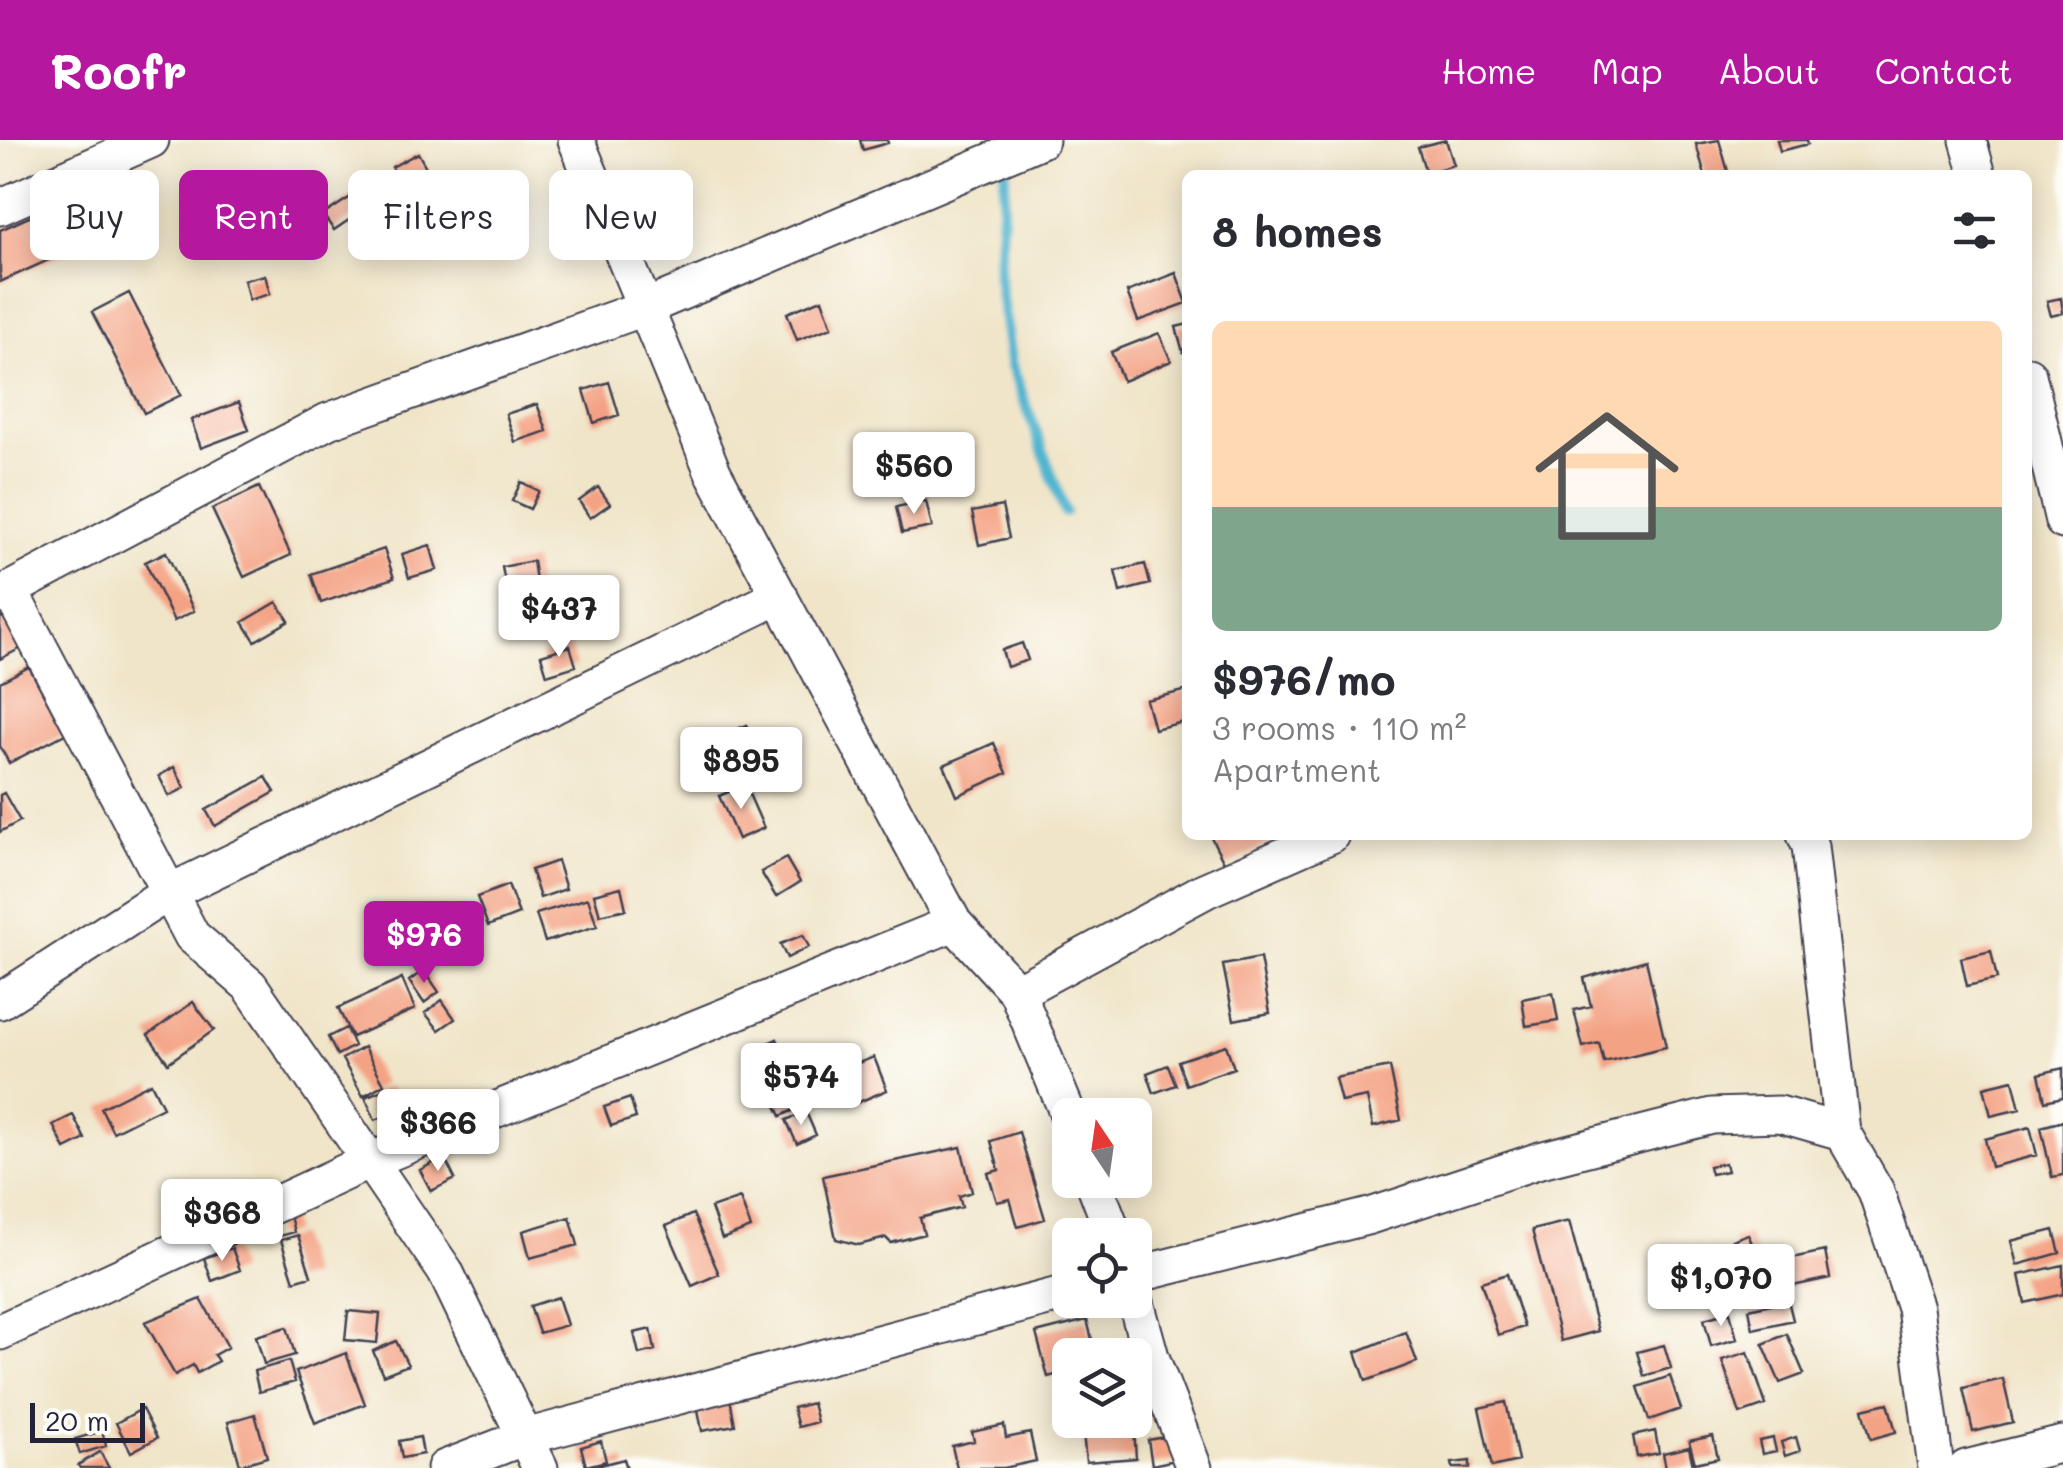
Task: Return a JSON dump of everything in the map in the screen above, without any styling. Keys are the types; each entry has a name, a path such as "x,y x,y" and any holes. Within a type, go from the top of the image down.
{"street":[{"path":"0,206 151,140"},
{"path":"576,140 713,472 954,923 1018,992 1061,1098"},
{"path":"532,1452 444,1271 250,986 192,936 166,894 5,593 328,420 644,308 1042,140"},
{"path":"1968,140 1977,170"},
{"path":"2032,398 2048,491 2063,521"},
{"path":"0,1000 166,894 780,596"},
{"path":"1018,992 1206,890 1320,840"},
{"path":"1807,840 1842,1132 1876,1192 1916,1308 1936,1468"},
{"path":"0,1332 367,1162 954,923"},
{"path":"1152,1271 1370,1216 1540,1160 1712,1116 1780,1114 1842,1132"},
{"path":"445,1468 532,1452 1052,1297"},
{"path":"1140,1318 1151,1358 1194,1468"},
{"path":"1966,1468 2063,1444"}],"building":[{"path":"860,140 887,140 888,143 863,150"},
{"path":"1446,140 1454,165 1425,170 1418,147"},
{"path":"1719,140 1728,170 1704,170 1696,144"},
{"path":"1777,140 1807,140 1808,144 1780,151"},
{"path":"418,153 428,170 394,170 392,167"},
{"path":"348,199 348,220 334,230 328,222 328,212"},
{"path":"30,217 30,260 49,260 0,282 0,230"},
{"path":"1176,273 1182,305 1138,321 1127,292"},
{"path":"265,275 270,294 249,300 244,280"},
{"path":"129,293 181,395 144,413 92,312"},
{"path":"2061,298 2063,313 2051,316 2047,301"},
{"path":"822,299 832,327 797,340 787,313"},
{"path":"1182,326 1182,348 1176,327"},
{"path":"1159,333 1171,361 1123,381 1111,352"},
{"path":"609,382 619,415 594,423 584,390"},
{"path":"239,402 249,430 201,448 191,420"},
{"path":"537,404 547,431 515,442 506,414"},
{"path":"521,482 539,491 530,509 512,501"},
{"path":"259,487 291,555 244,577 212,509"},
{"path":"598,487 610,504 590,518 579,501"},
{"path":"926,501 932,527 902,533 896,507"},
{"path":"1002,506 1009,538 979,545 972,512"},
{"path":"430,545 437,570 409,578 402,554"},
{"path":"384,549 394,578 321,603 311,574"},
{"path":"166,552 194,611 174,621 145,562"},
{"path":"533,561 538,593 508,598 502,567"},
{"path":"1145,564 1150,584 1120,592 1115,571"},
{"path":"567,596 576,626 557,632 548,601"},
{"path":"277,602 289,621 255,641 243,622"},
{"path":"13,612 29,644 0,659 0,618"},
{"path":"1022,643 1028,660 1007,667 1002,650"},
{"path":"570,646 576,666 547,675 541,655"},
{"path":"29,667 65,734 9,763 0,746 0,682"},
{"path":"1182,691 1182,722 1154,729 1146,700"},
{"path":"747,725 758,752 724,767 712,740"},
{"path":"994,743 1007,773 957,796 944,765"},
{"path":"174,767 185,788 169,796 159,776"},
{"path":"266,777 275,792 215,826 206,810"},
{"path":"745,785 764,828 738,839 719,796"},
{"path":"4,793 20,821 0,832 0,795"},
{"path":"1213,840 1276,840 1226,866"},
{"path":"786,858 800,882 776,897 761,872"},
{"path":"557,861 566,889 540,898 531,870"},
{"path":"508,885 519,914 488,926 477,897"},
{"path":"621,887 626,909 600,915 594,894"},
{"path":"588,898 597,926 545,942 536,914"},
{"path":"469,908 476,934 422,949 414,923"},
{"path":"803,935 809,947 787,958 780,944"},
{"path":"1991,951 1997,979 1967,986 1961,958"},
{"path":"1260,958 1270,1013 1234,1020 1223,965"},
{"path":"1646,960 1666,1047 1604,1062 1599,1043 1583,1047 1574,1010 1591,1006 1584,978"},
{"path":"424,970 439,992 424,1003 409,981"},
{"path":"402,979 415,1009 352,1037 338,1008"},
{"path":"1553,993 1558,1021 1526,1026 1522,999"},
{"path":"442,1000 455,1019 439,1030 425,1013"},
{"path":"193,1002 214,1030 168,1063 148,1035"},
{"path":"346,1028 354,1046 337,1055 328,1037"},
{"path":"777,1039 787,1060 802,1054 812,1076 797,1083 807,1104 781,1116 750,1051"},
{"path":"1226,1045 1234,1068 1186,1085 1178,1061"},
{"path":"364,1047 384,1084 363,1096 342,1059"},
{"path":"874,1057 887,1090 859,1102 845,1068"},
{"path":"1168,1065 1176,1085 1154,1093 1147,1073"},
{"path":"1390,1067 1401,1120 1373,1127 1367,1097 1341,1102 1335,1078"},
{"path":"2063,1068 2063,1097 2045,1101 2039,1074"},
{"path":"2013,1080 2020,1109 1991,1116 1984,1087"},
{"path":"151,1083 163,1107 113,1132 101,1108"},
{"path":"390,1087 400,1111 375,1120 365,1097"},
{"path":"630,1098 636,1118 611,1126 604,1107"},
{"path":"806,1112 816,1135 797,1144 786,1120"},
{"path":"73,1115 85,1139 65,1149 53,1125"},
{"path":"2063,1121 2063,1175 2052,1177 2041,1127"},
{"path":"2030,1127 2037,1155 1991,1167 1985,1139"},
{"path":"1019,1132 1045,1219 1018,1227 1010,1199 997,1202 988,1173 999,1170 991,1141"},
{"path":"961,1147 972,1192 959,1196 962,1207 920,1218 924,1234 891,1243 886,1238 859,1245 836,1239 823,1176"},
{"path":"444,1157 455,1179 431,1191 420,1170"},
{"path":"1725,1163 1727,1171 1711,1174 1709,1166"},
{"path":"740,1198 751,1228 722,1239 711,1208"},
{"path":"693,1214 719,1274 692,1286 666,1226"},
{"path":"290,1216 294,1232 276,1237 272,1220"},
{"path":"570,1217 578,1245 530,1258 523,1231"},
{"path":"1569,1221 1598,1331 1561,1341 1532,1230"},
{"path":"2054,1230 2060,1253 2017,1265 2011,1241"},
{"path":"1748,1234 1756,1253 1741,1260 1732,1240"},
{"path":"298,1235 311,1276 294,1281 281,1240"},
{"path":"232,1248 240,1270 212,1281 204,1258"},
{"path":"1825,1251 1830,1278 1779,1289 1773,1262"},
{"path":"2063,1265 2063,1294 2025,1303 2019,1275"},
{"path":"1507,1274 1524,1327 1498,1335 1481,1282"},
{"path":"558,1297 567,1325 539,1333 530,1306"},
{"path":"201,1299 228,1347 214,1355 218,1361 197,1373 193,1365 175,1375 145,1322"},
{"path":"1788,1300 1793,1320 1753,1329 1749,1309"},
{"path":"348,1311 380,1314 377,1343 345,1340"},
{"path":"1730,1312 1737,1339 1711,1346 1704,1319"},
{"path":"1087,1320 1092,1338 1052,1338 1052,1376 1048,1377 1036,1333"},
{"path":"287,1327 295,1355 264,1364 256,1336"},
{"path":"651,1329 655,1350 639,1354 634,1333"},
{"path":"1406,1332 1417,1362 1366,1381 1356,1352"},
{"path":"1787,1334 1804,1374 1780,1383 1763,1344"},
{"path":"396,1341 408,1365 383,1375 373,1351"},
{"path":"1664,1345 1671,1368 1644,1376 1637,1352"},
{"path":"1748,1352 1766,1405 1740,1414 1722,1360"},
{"path":"346,1353 365,1404 315,1423 296,1372"},
{"path":"289,1361 295,1382 259,1392 254,1371"},
{"path":"1670,1376 1681,1409 1649,1420 1638,1387"},
{"path":"2003,1379 2013,1422 1973,1432 1963,1388"},
{"path":"730,1398 735,1425 702,1431 697,1404"},
{"path":"1506,1402 1518,1461 1492,1467 1479,1408"},
{"path":"812,1403 817,1422 798,1427 793,1408"},
{"path":"1888,1403 1896,1432 1871,1439 1863,1409"},
{"path":"142,1409 157,1438 131,1452 116,1423"},
{"path":"255,1414 267,1457 240,1465 228,1422"},
{"path":"1004,1425 1006,1438 1030,1433 1036,1461 1004,1468 957,1468 952,1446 974,1441 972,1432"},
{"path":"102,1431 106,1446 80,1454 75,1439"},
{"path":"1655,1431 1659,1453 1637,1457 1633,1436"},
{"path":"1170,1436 1175,1460 1152,1465 1148,1440"},
{"path":"1713,1436 1718,1458 1695,1463 1689,1441"},
{"path":"420,1437 423,1454 402,1458 399,1441"},
{"path":"1796,1437 1800,1451 1785,1456 1781,1442"},
{"path":"1084,1438 1135,1438 1136,1458 1086,1462"},
{"path":"1773,1438 1776,1451 1762,1454 1759,1441"},
{"path":"601,1441 606,1461 586,1466 581,1447"},
{"path":"1689,1447 1693,1466 1666,1468 1663,1453"},
{"path":"100,1452 109,1468 80,1468 78,1465"},
{"path":"624,1459 627,1468 593,1468 593,1467"},
{"path":"1470,1461 1470,1468 1453,1468 1452,1463"}],"waterway":[{"path":"1006,162 998,274 1011,364 1065,512"}]}
